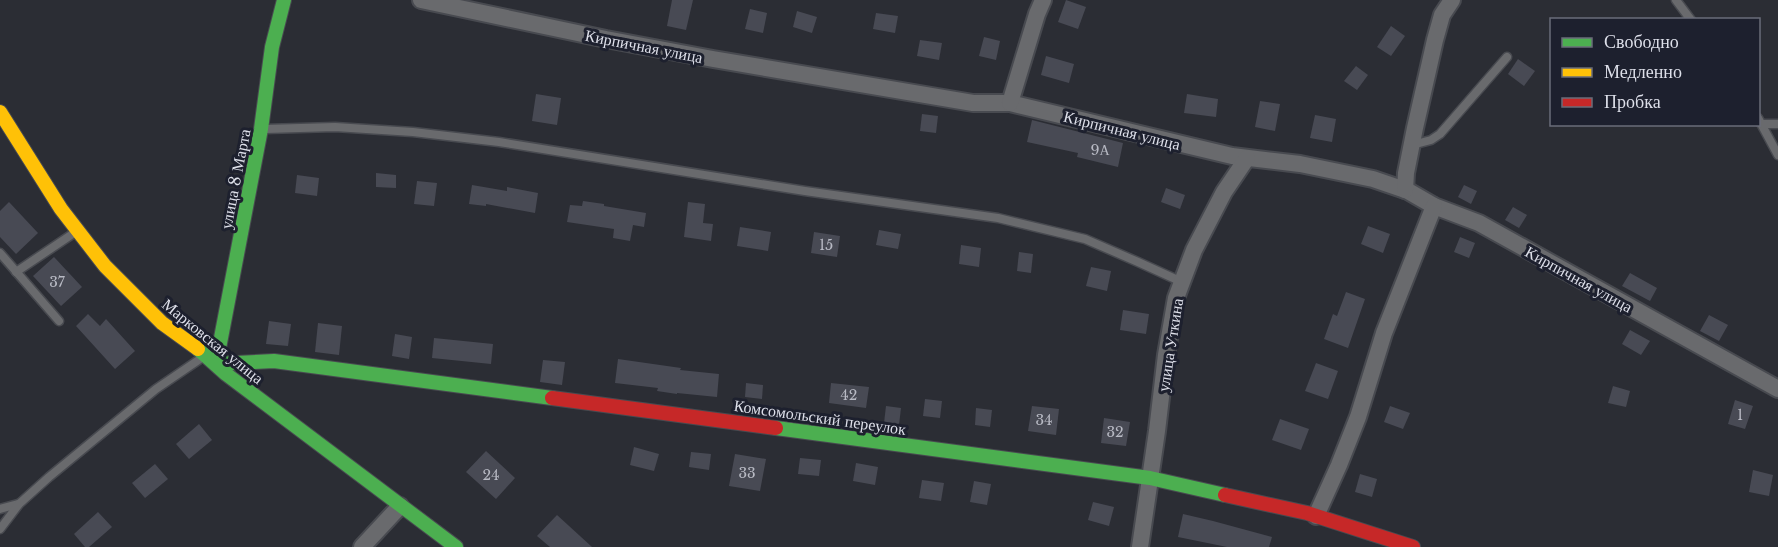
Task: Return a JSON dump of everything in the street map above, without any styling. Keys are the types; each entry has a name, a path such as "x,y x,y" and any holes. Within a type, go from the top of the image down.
{"street":[{"name":"улица 8 Марта","path":"211,359 261,129 272,47 284,0"},
{"name":"Кирпичная улица","path":"421,0 606,39 736,63 973,103 1010,103 1232,156 1300,164 1373,179 1405,190 1434,206 1479,223 1778,389"},
{"path":"1010,103 1043,0"},
{"path":"1405,190 1406,173 1442,15 1452,0"},
{"name":"Марковская улица","path":"0,112 78,231 105,266 162,323 456,547"},
{"name":"улица Уткина","path":"1140,547 1176,298 1194,250 1224,192 1246,158"},
{"path":"1316,516 1340,465 1358,417 1384,333 1434,206"},
{"name":"Комсомольский переулок","path":"211,359 274,361 1150,478 1316,516 1413,547"},
{"path":"362,547 400,506"}],"lane":[{"path":"1676,0 1690,18"},
{"path":"1412,145 1431,140 1440,134 1507,57"},
{"path":"1760,121 1778,124"},
{"path":"1760,121 1778,155"},
{"path":"261,129 335,127 413,132 489,141 805,191 998,218 1085,239 1182,282"},
{"path":"16,272 78,231"},
{"path":"0,253 59,321"},
{"path":"0,529 19,504 156,389 211,359"},
{"path":"0,509 19,504"}],"building":[{"path":"672,0 693,0 686,30 667,26"},
{"path":"1066,0 1086,7 1078,29 1058,22"},
{"path":"750,9 767,13 763,33 745,29"},
{"path":"797,11 817,17 812,33 793,27"},
{"path":"876,13 898,16 895,33 873,29"},
{"path":"1391,26 1405,36 1391,56 1377,47"},
{"path":"984,37 1000,41 996,60 979,56"},
{"path":"920,40 942,43 939,60 917,56"},
{"path":"1046,56 1074,64 1069,83 1041,75"},
{"path":"1518,59 1535,71 1524,86 1508,74"},
{"path":"1356,66 1368,75 1357,90 1344,81"},
{"path":"536,94 561,98 557,125 532,121"},
{"path":"1187,94 1218,99 1216,117 1184,113"},
{"path":"1260,101 1280,104 1275,131 1255,127"},
{"path":"922,114 938,116 936,133 920,131"},
{"path":"1315,115 1336,119 1332,142 1310,138"},
{"path":"1032,120 1123,143 1118,167 1077,157 1078,153 1027,142"},
{"path":"376,173 396,175 396,188 376,187"},
{"path":"297,175 319,178 317,196 295,193"},
{"path":"417,181 437,183 434,206 414,204"},
{"path":"472,185 507,191 507,187 538,193 535,213 486,204 486,206 469,204"},
{"path":"1464,185 1477,191 1471,204 1458,197"},
{"path":"1166,188 1185,195 1180,209 1161,202"},
{"path":"583,201 646,213 644,227 633,225 630,241 613,238 614,229 567,222 570,205 582,206"},
{"path":"9,202 38,233 16,254 0,237 0,211"},
{"path":"688,202 705,204 703,223 713,224 711,241 684,237"},
{"path":"1513,207 1527,215 1519,228 1505,220"},
{"path":"1368,226 1390,234 1383,253 1361,244"},
{"path":"740,227 771,232 768,251 737,246"},
{"path":"879,230 901,234 898,249 876,245"},
{"path":"814,232 840,236 837,257 811,253"},
{"path":"1460,237 1475,243 1469,258 1454,252"},
{"path":"961,245 981,248 979,267 959,264"},
{"path":"1019,252 1033,254 1031,273 1017,271"},
{"path":"54,257 82,287 61,306 33,276"},
{"path":"1091,267 1111,271 1107,291 1086,286"},
{"path":"1630,273 1657,288 1650,301 1622,286"},
{"path":"1346,292 1365,299 1348,348 1324,339 1333,314 1337,316"},
{"path":"1123,310 1149,314 1146,334 1120,330"},
{"path":"88,314 100,326 106,319 135,351 115,369 76,326"},
{"path":"1709,315 1728,325 1719,341 1700,331"},
{"path":"269,321 291,324 288,346 266,344"},
{"path":"318,323 342,326 339,355 315,352"},
{"path":"1630,330 1650,341 1641,355 1622,344"},
{"path":"395,334 412,337 409,359 392,356"},
{"path":"434,338 493,344 491,364 432,358"},
{"path":"618,359 719,374 717,397 677,394 657,391 658,388 615,383"},
{"path":"543,360 565,362 562,385 540,382"},
{"path":"1316,363 1338,371 1328,399 1305,391"},
{"path":"746,383 763,385 762,399 745,397"},
{"path":"831,383 869,387 866,408 829,403"},
{"path":"1613,386 1630,391 1626,407 1608,403"},
{"path":"925,399 942,401 940,418 923,416"},
{"path":"1735,400 1753,406 1745,429 1728,424"},
{"path":"886,406 901,408 899,425 884,423"},
{"path":"1032,406 1059,409 1056,435 1028,431"},
{"path":"1390,406 1410,413 1403,429 1384,422"},
{"path":"976,408 992,410 990,427 975,425"},
{"path":"1104,418 1130,422 1126,446 1101,443"},
{"path":"1280,419 1309,429 1301,450 1272,440"},
{"path":"199,424 212,440 189,459 176,444"},
{"path":"634,447 659,454 654,471 630,465"},
{"path":"486,451 515,478 496,499 466,472"},
{"path":"691,452 711,454 709,470 689,467"},
{"path":"735,454 766,459 760,491 729,486"},
{"path":"800,458 821,460 819,476 798,474"},
{"path":"856,463 878,467 875,485 853,481"},
{"path":"155,464 168,479 145,498 132,483"},
{"path":"1753,470 1773,475 1769,496 1749,492"},
{"path":"1360,474 1377,479 1372,497 1355,492"},
{"path":"922,480 944,483 941,501 919,498"},
{"path":"974,481 991,484 987,505 970,502"},
{"path":"1093,502 1114,507 1109,526 1088,520"},
{"path":"98,512 112,527 89,547 85,547 74,534"},
{"path":"1183,514 1272,537 1269,547 1227,547 1178,537"},
{"path":"557,515 592,547 550,547 537,536"}],"traffic: fast":[{"path":"284,0 272,47 261,129 216,364 274,361 552,398"},
{"path":"198,349 226,374 456,547"},
{"path":"776,428 1150,478 1225,495"}],"traffic: slow":[{"path":"0,112 61,209 105,266 162,323 198,349"}],"traffic: jam":[{"path":"552,398 776,428"},
{"path":"1225,495 1307,513 1413,547"}]}
